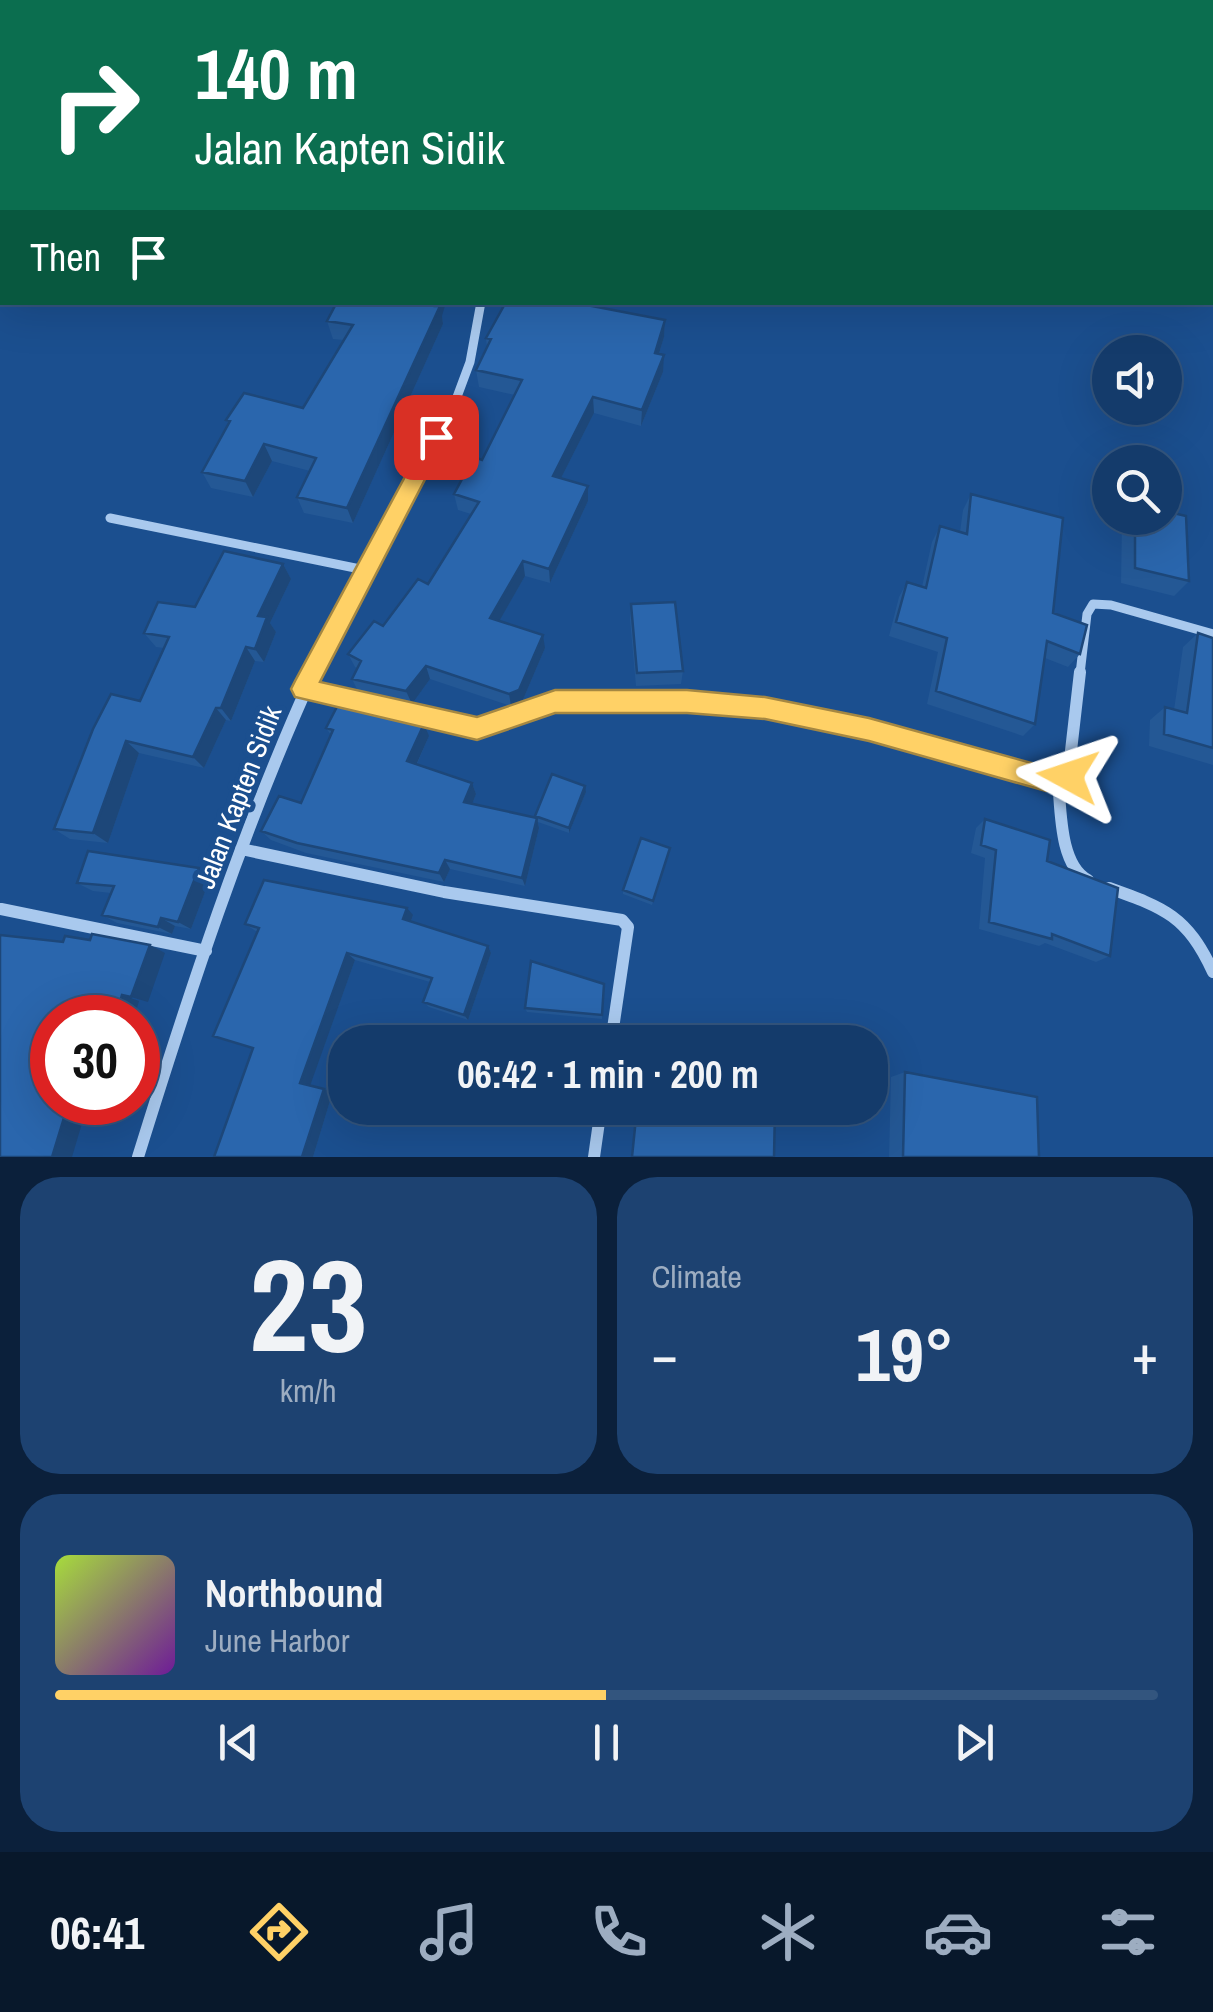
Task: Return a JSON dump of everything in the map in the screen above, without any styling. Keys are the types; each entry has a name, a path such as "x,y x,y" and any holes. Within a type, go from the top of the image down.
{"street":[{"name":"Jalan Kapten Sidik","path":"138,1157 242,849 304,689 454,405 470,362 480,305"},
{"path":"110,518 365,570"},
{"path":"374,706 477,729 555,702 687,702 765,708 854,726 1058,780 1068,776 1086,614 1093,604 1112,605 1213,634"},
{"path":"304,689 356,702"},
{"path":"1058,780 1066,843 1080,876 1175,912 1200,942 1213,972"},
{"path":"242,849 444,892 622,920 628,927 614,1025"},
{"path":"1,909 206,951"},
{"path":"594,1157 599,1125"}],"building":[{"path":"335,305 440,306 347,508 297,497 316,458 264,444 245,481 202,472 230,421 226,420 244,393 303,408 353,325 327,321"},
{"path":"504,305 587,305 665,320 655,353 664,355 642,410 593,397 553,476 588,486 549,569 523,561 490,618 543,635 519,690 509,694 426,666 406,691 352,679 361,661 348,654 374,621 383,626 418,579 428,584 479,502 454,494 474,457 482,460 522,380 476,370 491,339 486,338"},
{"path":"971,494 1063,518 1053,613 1087,625 1080,654 1047,641 1035,724 936,691 947,638 896,622 907,582 926,588 940,526 967,534"},
{"path":"1182,515 1186,516 1189,581 1135,568 1135,535 1182,535"},
{"path":"224,551 283,564 258,616 267,617 255,649 246,647 221,708 216,708 193,757 126,741 93,833 54,829 111,694 140,701 169,637 144,633 158,602 195,607"},
{"path":"675,602 683,671 637,673 631,604"},
{"path":"1198,633 1213,638 1213,748 1164,734 1165,707 1187,713"},
{"path":"342,697 392,709 389,713 424,724 407,761 472,783 464,802 537,818 522,878 445,860 439,873 297,843 261,831 279,796 301,803 333,730 326,728"},
{"path":"552,774 585,786 569,828 535,816"},
{"path":"985,819 1050,840 1047,861 1118,888 1110,956 1052,934 1052,939 989,922 996,850 981,845"},
{"path":"641,838 670,848 653,901 623,890"},
{"path":"88,851 199,868 178,922 161,918 158,927 102,915 114,886 77,883"},
{"path":"264,880 407,908 403,919 488,946 464,1015 423,1002 432,978 347,953 300,1083 324,1089 302,1157 214,1157 253,1048 213,1036 259,928 245,924"},
{"path":"92,934 150,945 132,995 30,995 30,1125 62,1125 52,1157 0,1157 0,935 63,942 65,936 90,940"},
{"path":"531,961 604,984 602,1015 525,1008"},
{"path":"905,1072 1037,1097 1039,1157 903,1157"},
{"path":"635,1125 775,1125 774,1157 632,1157"}],"route":[{"path":"436,437 304,689 477,729 494,726 534,706 555,702 687,702 765,708 824,718 1046,779 1068,776"}]}
